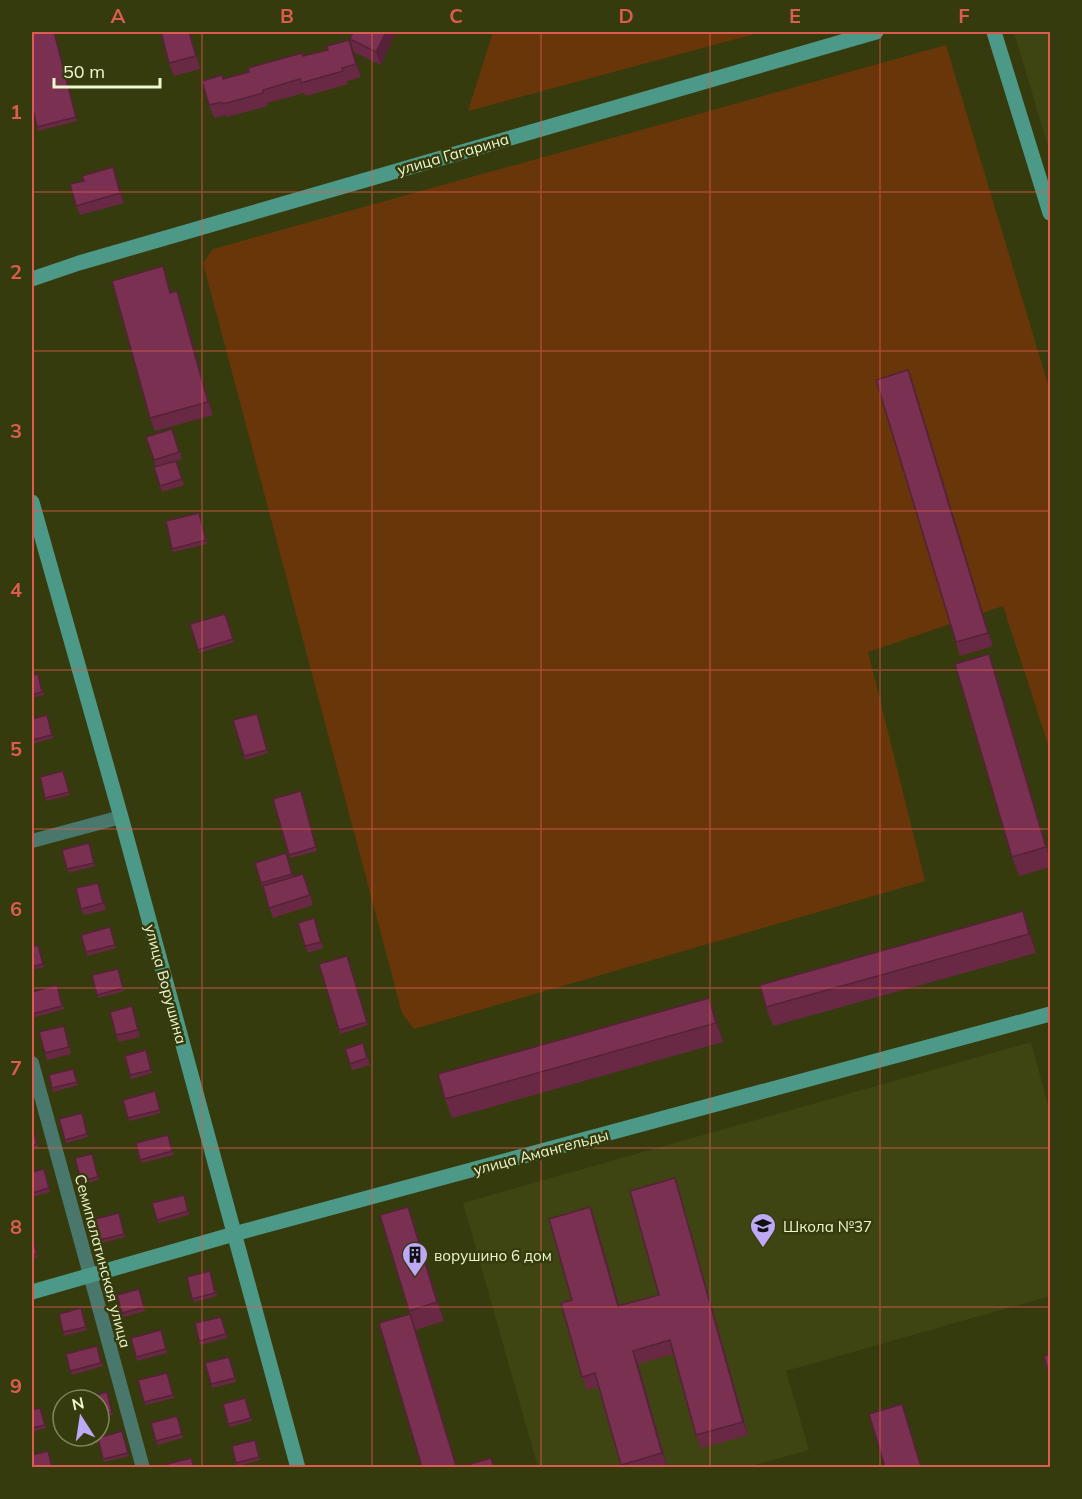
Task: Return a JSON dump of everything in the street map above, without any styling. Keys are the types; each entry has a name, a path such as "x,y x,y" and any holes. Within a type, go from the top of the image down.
{"street":[{"name":"улица Гагарина","path":"32,279 79,263 876,32"},
{"path":"994,32 1050,213"},
{"name":"улица Ворушина","path":"32,502 121,817 298,1467"},
{"path":"32,841 121,817"},
{"name":"улица Амангельды","path":"32,1292 234,1234 1050,1014"},
{"name":"Семипалатинская улица","path":"32,1063 143,1467"}],"shaded area":[{"path":"493,32 762,32 468,111"},
{"path":"1014,32 1050,32 1050,153"},
{"path":"946,45 1050,391 1050,750 1003,606 868,652 925,881 414,1029 402,1013 203,263 213,249"},
{"name":"Школа №37","path":"1031,1042 1050,1113 1050,1296 786,1371 809,1450 747,1467 538,1467 463,1203"}],"building":[{"path":"32,32 54,32 76,117 37,127 32,105"},
{"path":"161,32 189,32 196,56 169,63"},
{"path":"353,32 386,32 376,52 350,39"},
{"path":"349,40 356,64 342,68 343,71 301,83 300,79 263,90 263,93 223,104 222,102 209,105 202,81 222,75 223,79 249,72 248,68 302,53 303,56 328,50 327,46"},
{"path":"113,167 120,193 76,206 70,184 84,181 82,176"},
{"path":"163,266 170,293 177,291 208,402 150,418 112,281"},
{"path":"908,370 988,633 956,642 876,380"},
{"path":"172,429 179,452 154,460 146,437"},
{"path":"176,461 182,479 160,486 154,467"},
{"path":"199,513 206,540 172,549 166,521"},
{"path":"225,614 233,639 198,650 190,624"},
{"path":"989,654 1046,847 1012,857 955,664"},
{"path":"38,674 42,692 32,695 32,675"},
{"path":"257,714 267,750 244,756 233,720"},
{"path":"47,715 52,735 32,740 32,719"},
{"path":"63,771 69,792 45,798 40,777"},
{"path":"301,791 316,847 289,855 273,799"},
{"path":"89,843 94,863 67,869 62,850"},
{"path":"286,853 292,874 261,883 255,863"},
{"path":"303,874 310,895 269,908 263,886"},
{"path":"98,883 103,903 81,909 76,888"},
{"path":"1023,911 1029,934 766,1007 760,985"},
{"path":"314,918 321,942 305,946 298,923"},
{"path":"110,927 115,945 86,952 81,935"},
{"path":"38,945 43,964 32,967 32,947"},
{"path":"347,956 367,1022 339,1030 319,964"},
{"path":"118,969 123,988 97,995 92,975"},
{"path":"57,985 62,1006 32,1014 32,992"},
{"path":"709,998 716,1023 445,1099 438,1074"},
{"path":"132,1006 138,1030 116,1035 110,1012"},
{"path":"64,1026 69,1047 45,1053 39,1032"},
{"path":"363,1043 367,1058 350,1064 345,1049"},
{"path":"146,1050 151,1070 130,1075 125,1056"},
{"path":"73,1069 77,1082 52,1088 49,1075"},
{"path":"155,1091 160,1110 128,1118 123,1100"},
{"path":"82,1113 87,1134 65,1140 59,1119"},
{"path":"32,1124 37,1144 32,1145"},
{"path":"168,1135 172,1151 140,1160 136,1143"},
{"path":"92,1154 98,1177 81,1181 75,1158"},
{"path":"44,1169 49,1188 32,1193 32,1172"},
{"path":"675,1178 743,1422 696,1435 670,1340 633,1351 662,1453 621,1465 595,1373 582,1377 561,1303 572,1300 549,1219 590,1207 618,1306 659,1295 630,1191"},
{"path":"184,1195 188,1211 157,1220 152,1203"},
{"name":"ворушино 6 дом","path":"408,1207 437,1302 409,1311 380,1215"},
{"path":"119,1213 124,1234 96,1241 91,1220"},
{"path":"32,1234 37,1254 32,1255"},
{"path":"210,1271 215,1293 192,1299 187,1277"},
{"path":"139,1289 144,1307 122,1313 117,1295"},
{"path":"81,1308 86,1327 63,1332 59,1314"},
{"path":"410,1314 456,1466 422,1467 379,1323"},
{"path":"221,1317 226,1334 199,1341 195,1323"},
{"path":"161,1330 166,1349 136,1357 131,1338"},
{"path":"97,1346 101,1363 70,1371 66,1354"},
{"path":"1050,1354 1050,1379 1044,1356"},
{"path":"229,1357 235,1378 211,1384 205,1363"},
{"path":"167,1373 173,1395 144,1402 138,1380"},
{"path":"245,1398 251,1418 228,1424 223,1404"},
{"path":"902,1404 921,1467 885,1467 869,1414"},
{"path":"40,1408 45,1425 32,1428 32,1410"},
{"path":"177,1416 182,1434 156,1441 151,1423"},
{"path":"122,1431 128,1453 103,1459 100,1448 111,1448 111,1434"},
{"path":"255,1440 259,1457 236,1463 232,1446"},
{"path":"48,1451 52,1467 32,1467 32,1455"},
{"path":"191,1458 194,1467 160,1466"},
{"path":"491,1458 494,1467 464,1467 464,1466"}],"place":[{"name":"Школа №37","path":"763,1249"},
{"name":"ворушино 6 дом","path":"415,1278"}]}
